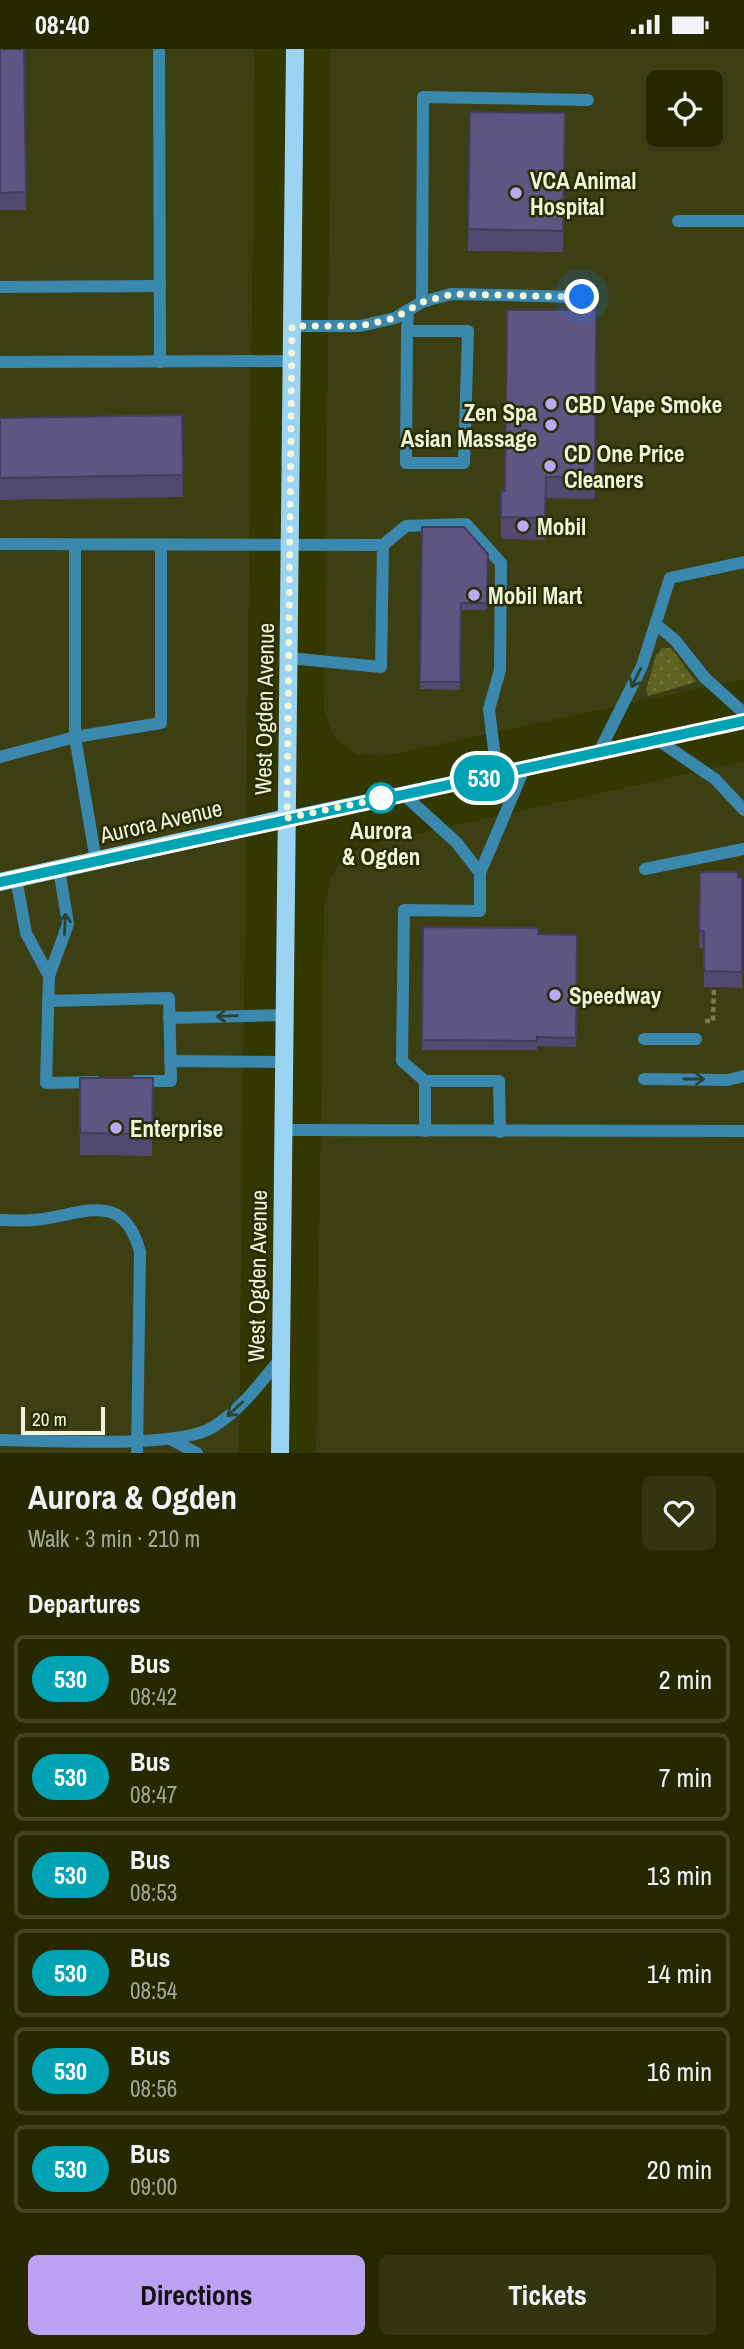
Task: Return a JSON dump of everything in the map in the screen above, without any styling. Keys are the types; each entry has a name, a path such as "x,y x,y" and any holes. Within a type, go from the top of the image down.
{"main road":[{"name":"West Ogden Avenue","path":"280,1453 295,49"},
{"name":"Aurora Avenue","path":"8,880 744,721"}],"lane":[{"path":"159,49 160,362"},
{"path":"422,302 423,97 588,100"},
{"path":"678,221 744,221"},
{"path":"0,286 160,286"},
{"path":"292,326 360,326 395,318 422,302 452,294 582,297"},
{"path":"407,331 468,331 464,463 406,463 407,331 408,310"},
{"path":"0,362 291,361"},
{"path":"0,544 289,547 383,545 406,526 466,524 501,563 500,670 489,709 496,775"},
{"path":"75,545 75,737 96,861"},
{"path":"289,658 381,667 383,545"},
{"path":"0,757 75,737 161,723 161,546"},
{"path":"598,754 642,666 670,578 744,562"},
{"path":"657,625 675,640 705,678 744,713"},
{"path":"658,740 715,779 744,810"},
{"path":"500,1132 499,1081 425,1081 402,1061 404,910 480,911 480,873 524,769"},
{"path":"403,794 457,843 480,873"},
{"path":"645,869 744,849"},
{"path":"48,1001 169,998 171,1081 46,1083 48,976 68,924 59,869"},
{"path":"8,880 26,933 48,976"},
{"path":"169,1018 284,1015"},
{"path":"644,1039 696,1039"},
{"path":"170,1061 284,1062"},
{"path":"644,1079 729,1080 744,1076"},
{"path":"425,1081 425,1131"},
{"path":"283,1130 744,1131"},
{"path":"0,1220 33,1220 91,1209 110,1211 124,1219 135,1231 140,1252 137,1447"},
{"path":"0,1440 137,1447 211,1429 236,1410 281,1359"},
{"path":"172,1440 197,1453"}],"path":[{"path":"713,1021 714,988"}],"shaded area":[{"path":"0,49 255,49 239,1453 0,1453"},
{"path":"331,49 744,49 744,679 385,756 357,754 333,736 324,709"},
{"path":"662,648 671,648 696,682 648,696 646,690 656,655"},
{"path":"744,761 744,1453 316,1453 324,905 332,875 341,862 363,846"}],"building":[{"path":"0,49 24,49 26,192 0,193"},
{"name":"VCA Animal Hospital","path":"470,112 565,113 563,231 468,229"},
{"path":"507,310 596,310 595,477 546,477 545,518 501,517 501,491 505,491"},
{"path":"182,415 183,475 0,478 0,418"},
{"path":"422,527 464,527 488,554 487,603 461,603 460,682 420,682"},
{"path":"700,872 738,872 738,878 742,878 742,972 704,971 704,931 699,931"},
{"name":"Speedway","path":"423,927 538,928 538,934 577,935 576,1038 537,1037 537,1041 422,1040"},
{"name":"Enterprise","path":"80,1078 153,1078 152,1134 80,1133"}],"bus line":[{"name":"530","path":"0,882 744,721"}],"place":[{"name":"VCA Animal Hospital","path":"516,193"},
{"name":"CBD Vape Smoke","path":"551,404"},
{"name":"Zen Spa Asian Massage","path":"551,425"},
{"name":"CD One Price Cleaners","path":"550,466"},
{"name":"Mobil","path":"523,526"},
{"name":"Mobil Mart","path":"474,595"},
{"name":"Aurora & Ogden","path":"381,798"},
{"name":"Speedway","path":"555,995"},
{"name":"Enterprise","path":"116,1128"}],"route":[{"path":"381,798 384,798 287,818 292,326 360,326 395,318 422,302 452,294 582,297"}]}
